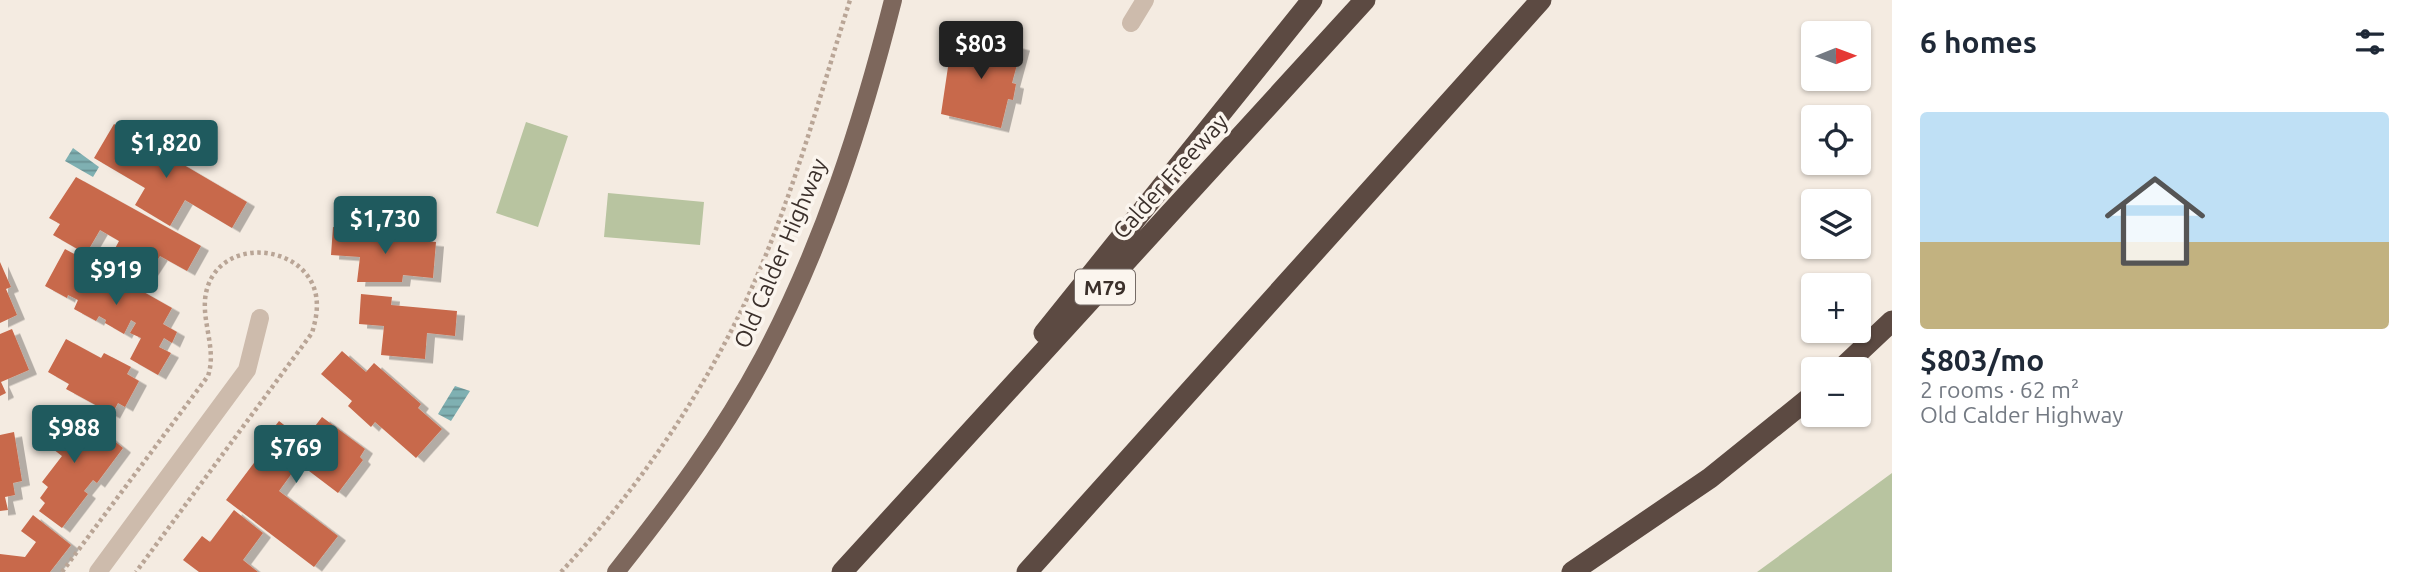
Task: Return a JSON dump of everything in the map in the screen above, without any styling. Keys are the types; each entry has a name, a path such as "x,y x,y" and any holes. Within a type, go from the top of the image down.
{"highway":[{"path":"841,572 1061,313 1312,0"},
{"name":"Calder Freeway","path":"841,572 1365,0"},
{"path":"1027,572 1541,0"},
{"path":"1854,357 1892,321"},
{"path":"1572,572 1710,478 1801,405"}],"main road":[{"name":"Old Calder Highway","path":"616,572 704,456 763,358 790,304 849,155 893,0"}],"street":[{"path":"1131,23 1145,0"},
{"path":"98,572 247,370 260,317"}],"path":[{"path":"561,572 588,543 645,467 704,379 735,323 765,257 788,195 850,0"}],"green space":[{"path":"526,122 568,136 538,227 496,213"},
{"path":"608,193 704,202 700,245 604,237"},
{"path":"1892,473 1892,572 1757,572"}],"water":[{"path":"73,148 99,167 93,177 65,161"},
{"path":"455,386 470,391 451,421 438,414"}],"building":[{"path":"982,36 1022,46 1012,83 1016,84 1013,100 1008,99 1001,128 941,114 948,67 960,37 981,43"},
{"path":"114,124 247,202 232,228 185,200 170,226 135,205 145,188 94,158"},
{"path":"76,177 201,246 187,271 160,256 143,282 119,268 122,263 111,256 119,241 100,230 86,254 53,235 60,224 49,218"},
{"path":"333,227 365,230 364,235 436,242 433,278 403,275 402,282 357,282 360,257 331,255"},
{"path":"65,249 115,276 106,291 118,298 126,282 172,308 163,324 177,332 172,343 164,338 159,347 171,353 158,375 130,359 141,338 130,333 136,323 131,320 124,334 105,323 106,320 99,316 96,321 74,309 78,300 68,295 67,298 45,286"},
{"path":"0,262 11,287 6,289 17,315 0,323"},
{"path":"361,294 392,297 391,305 457,311 455,336 427,333 425,359 381,355 384,326 359,324"},
{"path":"12,329 29,370 1,382 6,393 0,396 0,334"},
{"path":"66,339 101,358 104,353 131,367 127,374 139,381 125,407 118,403 112,414 66,389 69,384 48,372"},
{"path":"342,351 366,372 374,363 421,404 418,408 442,429 416,458 375,422 371,427 348,406 352,401 321,374"},
{"path":"65,408 90,428 93,424 123,448 97,483 93,480 84,491 88,494 62,528 39,511 45,503 40,498 48,487 42,482 62,456 40,439"},
{"path":"322,417 365,449 360,457 363,460 338,493 284,452 280,457 295,469 279,491 338,536 314,567 226,500 266,447 262,443 279,421 297,435 302,428 309,434"},
{"path":"14,432 22,481 13,483 15,495 5,497 8,510 0,511 0,435"},
{"path":"234,510 263,533 243,560 258,572 199,572 183,560 202,536 210,542"},
{"path":"33,515 71,545 50,572 0,572 0,554 25,557 36,542 21,531"}]}
